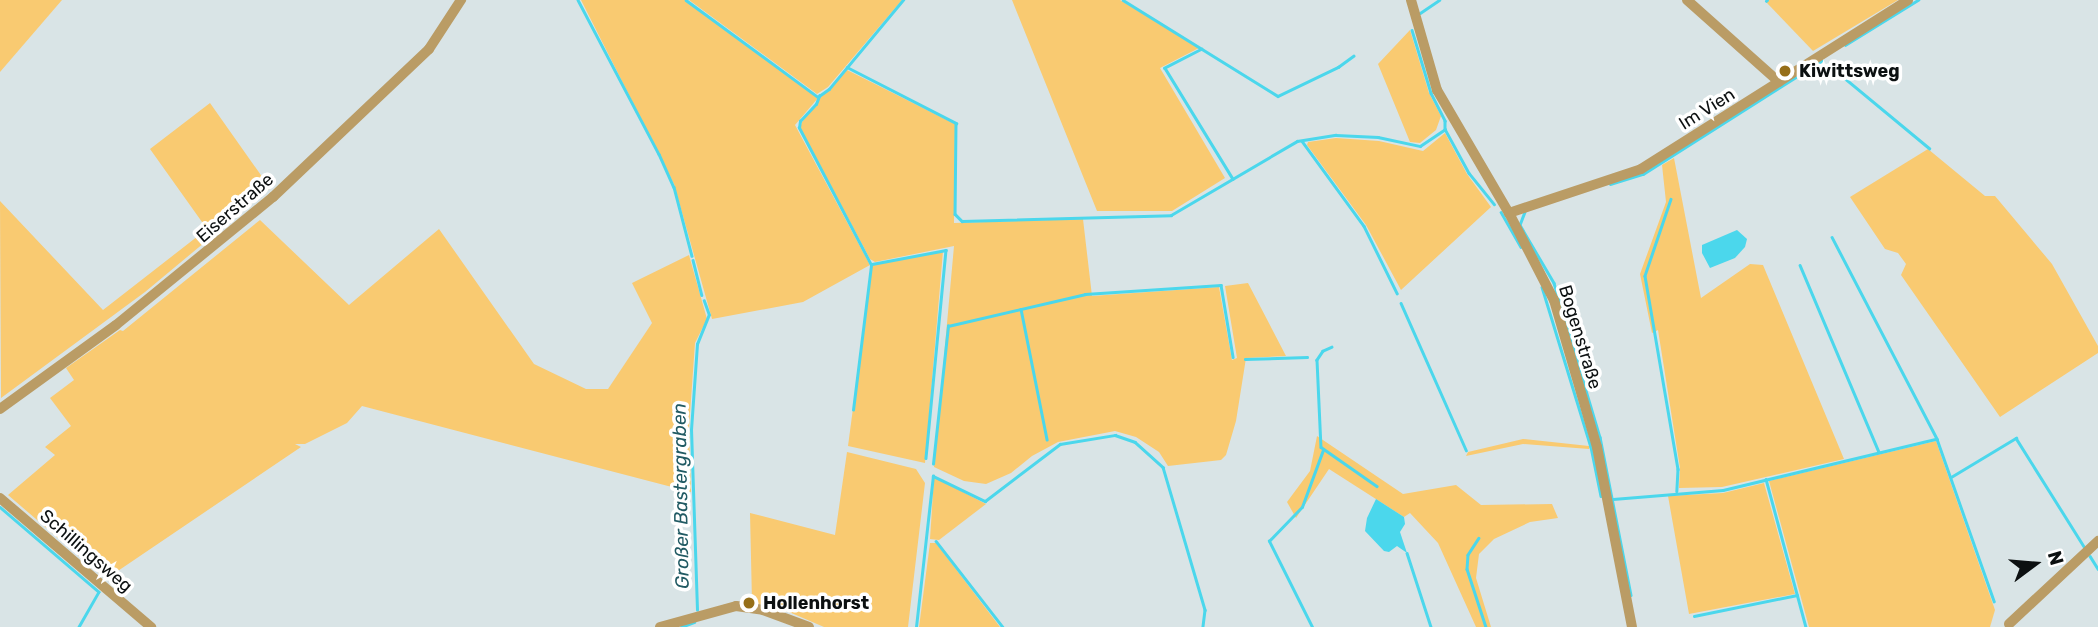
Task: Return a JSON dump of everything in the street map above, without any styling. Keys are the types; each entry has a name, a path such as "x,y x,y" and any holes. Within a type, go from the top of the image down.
{"street":[{"name":"Eiserstraße","path":"0,409 116,325 273,197 429,49 461,0"},
{"name":"Bogenstraße","path":"1411,0 1437,90 1544,276 1562,327 1597,447 1632,627"},
{"path":"1687,0 1779,82"},
{"name":"Im Vien","path":"1509,213 1641,169 1908,0"},
{"name":"Schillingsweg","path":"0,498 151,627"},
{"path":"2009,624 2098,541"},
{"path":"660,627 736,607 763,610 809,627"}],"shaded area":[{"path":"0,0 62,0 0,72"},
{"path":"581,0 685,0 818,98 795,125 870,265 803,302 712,319 674,184"},
{"path":"689,0 902,0 828,87 817,94"},
{"path":"1012,0 1120,0 1199,48 1160,68 1225,178 1172,211 1097,211"},
{"path":"1898,0 1813,51 1766,2"},
{"path":"1410,30 1429,93 1441,116 1436,130 1420,143 1410,142 1378,64"},
{"path":"847,70 955,124 954,223 1083,219 1092,296 1219,287 1232,360 1237,358 1225,286 1248,283 1286,356 1246,358 1236,421 1226,455 1221,460 1168,466 1159,452 1136,437 1115,431 1058,442 1032,456 1011,473 986,484 964,481 934,467 954,246 875,262 870,259 800,128 821,97"},
{"path":"210,103 270,188 145,292 1,398 0,201 103,310 207,229 150,149"},
{"path":"1445,133 1467,174 1491,207 1401,290 1366,225 1307,145 1308,142 1336,138 1379,141 1423,151"},
{"path":"1928,149 1985,196 1995,196 2052,264 2098,346 2098,353 2000,417 1901,275 1906,264 1898,253 1885,249 1850,197"},
{"path":"1674,158 1701,298 1750,264 1763,265 1844,459 1722,487 1679,488 1680,468 1658,330 1652,333 1640,274 1666,202 1662,165"},
{"path":"260,220 349,305 439,229 534,364 586,389 608,389 652,323 632,283 689,255 707,319 695,343 689,428 691,492 362,406 347,423 305,444 295,444 301,447 106,579 8,495 55,455 45,447 71,426 50,398 74,380 66,368 120,330 123,331"},
{"path":"943,251 925,463 848,446 872,265"},
{"path":"1317,436 1403,494 1456,485 1481,505 1552,504 1558,518 1530,522 1494,539 1479,554 1476,578 1491,627 1476,627 1438,543 1410,513 1404,517 1329,469 1296,518 1287,502 1310,471"},
{"path":"1523,439 1589,446 1589,449 1523,444 1466,456 1468,452"},
{"path":"1936,441 1995,610 1990,627 1809,627 1769,481"},
{"path":"847,452 916,469 925,483 908,627 824,627 789,612 752,602 750,513 835,535"},
{"path":"934,477 986,504 939,540 930,539"},
{"path":"1764,483 1795,594 1689,614 1668,496 1723,493"},
{"path":"930,543 936,543 1000,627 919,627"}],"water":[{"path":"1737,230 1747,239 1745,247 1735,258 1710,268 1702,253 1702,245"},
{"path":"1376,499 1404,517 1405,524 1400,532 1407,553 1397,546 1389,552 1384,551 1365,531 1367,518"}],"waterway":[{"name":"Großer Bastergraben","path":"578,0 674,187 692,256"},
{"path":"686,0 818,97"},
{"path":"853,410 871,265 799,128 800,121 816,104 819,96 829,89 903,0"},
{"path":"1123,0 1278,96 1338,67 1353,56"},
{"path":"1420,13 1439,0"},
{"path":"1845,45 1918,0"},
{"path":"1412,30 1431,93 1445,121 1445,129"},
{"path":"1202,49 1165,68 1233,179"},
{"path":"1610,184 1643,174 1821,61"},
{"path":"1830,66 1929,148"},
{"path":"847,67 956,123 955,214 962,221 1171,215 1297,141 1336,135 1378,137 1420,146 1445,129 1469,173 1494,204"},
{"path":"1302,141 1364,226 1397,293"},
{"path":"1671,199 1645,276 1678,469 1677,491"},
{"path":"1501,212 1521,247"},
{"path":"1525,212 1520,225 1554,283 1600,437 1631,595"},
{"path":"1832,237 1937,439 1994,601"},
{"path":"872,264 946,250 926,458"},
{"name":"Großer Bastergraben","path":"693,260 702,295"},
{"path":"1800,265 1879,452"},
{"path":"933,464 948,326 1085,294 1221,285 1233,357"},
{"path":"1542,287 1591,447 1601,496"},
{"name":"Großer Bastergraben","path":"697,610 691,430 697,344 709,315 704,301"},
{"path":"1401,303 1466,450"},
{"path":"1021,309 1047,439"},
{"path":"1332,347 1323,351 1317,360 1321,447 1377,486"},
{"path":"1245,359 1307,357"},
{"path":"916,627 933,476 985,501 1060,444 1115,435 1135,442 1163,467 1205,610 1203,627"},
{"path":"1951,477 2016,438 2085,548"},
{"path":"1613,499 1723,490 1936,439"},
{"path":"1312,627 1269,541 1302,507 1323,450"},
{"path":"1766,479 1806,627"},
{"path":"0,507 99,592 79,627"},
{"path":"1479,538 1468,555 1467,569 1486,627"},
{"path":"936,541 1003,627"},
{"path":"1407,553 1431,627"},
{"path":"2090,556 2098,569"},
{"path":"1694,616 1797,595"},
{"name":"Großer Bastergraben","path":"681,627 694,622"}],"place":[{"name":"Kiwittsweg","path":"1785,71"},
{"name":"Hollenhorst","path":"749,603"}]}
